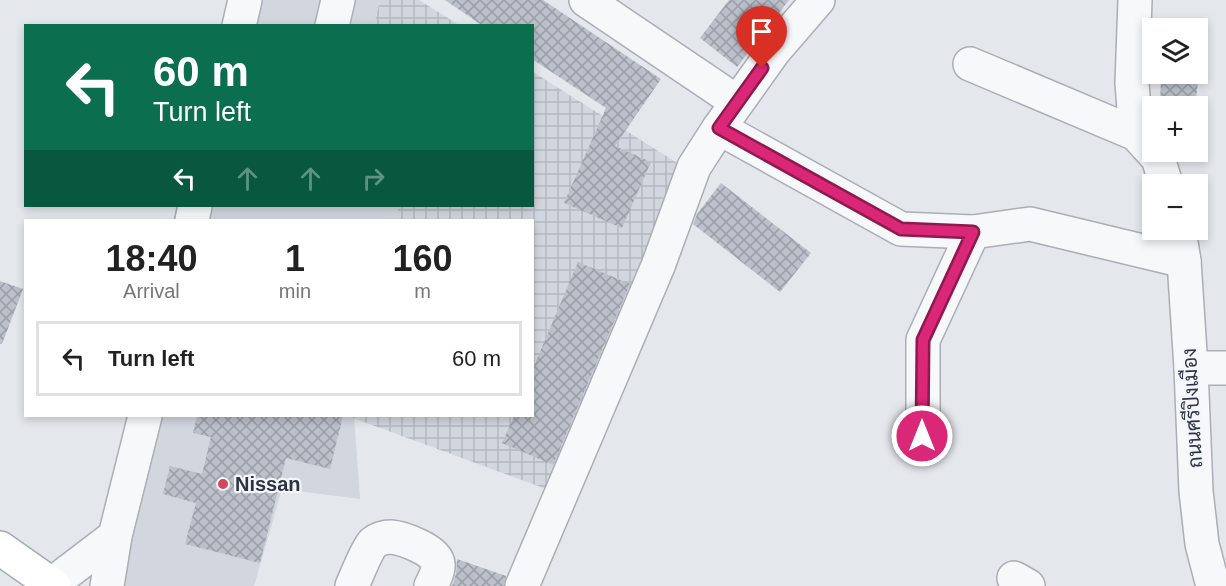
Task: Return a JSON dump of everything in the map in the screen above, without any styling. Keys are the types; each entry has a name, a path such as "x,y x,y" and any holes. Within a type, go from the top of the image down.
{"main road":[{"path":"0,548 53,585"}],"street":[{"path":"239,24 245,0"},
{"path":"332,24 338,0"},
{"path":"586,0 728,115 901,229 973,232 1030,224 1181,245"},
{"path":"522,586 658,266 694,167 774,51 818,0"},
{"path":"1135,0 1132,83 1136,134"},
{"path":"970,64 1136,134 1158,158 1163,174"},
{"path":"922,436 923,340 973,232"},
{"name":"ถนนศรีปิงเมือง","path":"1181,245 1191,368 1196,491 1202,544 1213,586"},
{"path":"1191,368 1226,368"},
{"path":"107,586 115,536 145,417"},
{"path":"53,585 115,536"},
{"path":"352,586 374,542 389,537 405,540 429,551 438,560 439,566 431,586"}],"shaded area":[{"path":"229,0 380,0 374,24 223,24"},
{"path":"380,0 419,0 457,24 374,24"},
{"path":"534,73 682,166 549,490 353,418 534,417 534,219 394,219 399,207 534,207"},
{"path":"176,207 399,207 394,219 173,219"},
{"path":"130,417 354,417 360,499 282,489 254,586 115,586"}],"building":[{"path":"445,0 543,0 661,79 615,146 651,162 622,228 564,203 606,108 534,60 534,24 480,24"},
{"path":"729,0 789,0 737,67 700,38"},
{"path":"1161,84 1198,84 1196,96 1160,96"},
{"path":"721,183 811,253 780,292 693,224 697,214"},
{"path":"578,262 630,284 553,465 502,443 514,417 534,417 534,366"},
{"path":"0,281 23,289 2,344 0,344"},
{"name":"Nissan","path":"197,417 343,417 330,469 286,458 260,563 185,544 196,503 163,494 170,466 202,474 211,437 193,433"},
{"path":"457,559 506,576 504,586 452,586"}],"place":[{"name":"Nissan","path":"223,484"}],"route":[{"path":"762,68 719,128 901,229 973,232 923,340 922,436"}]}
